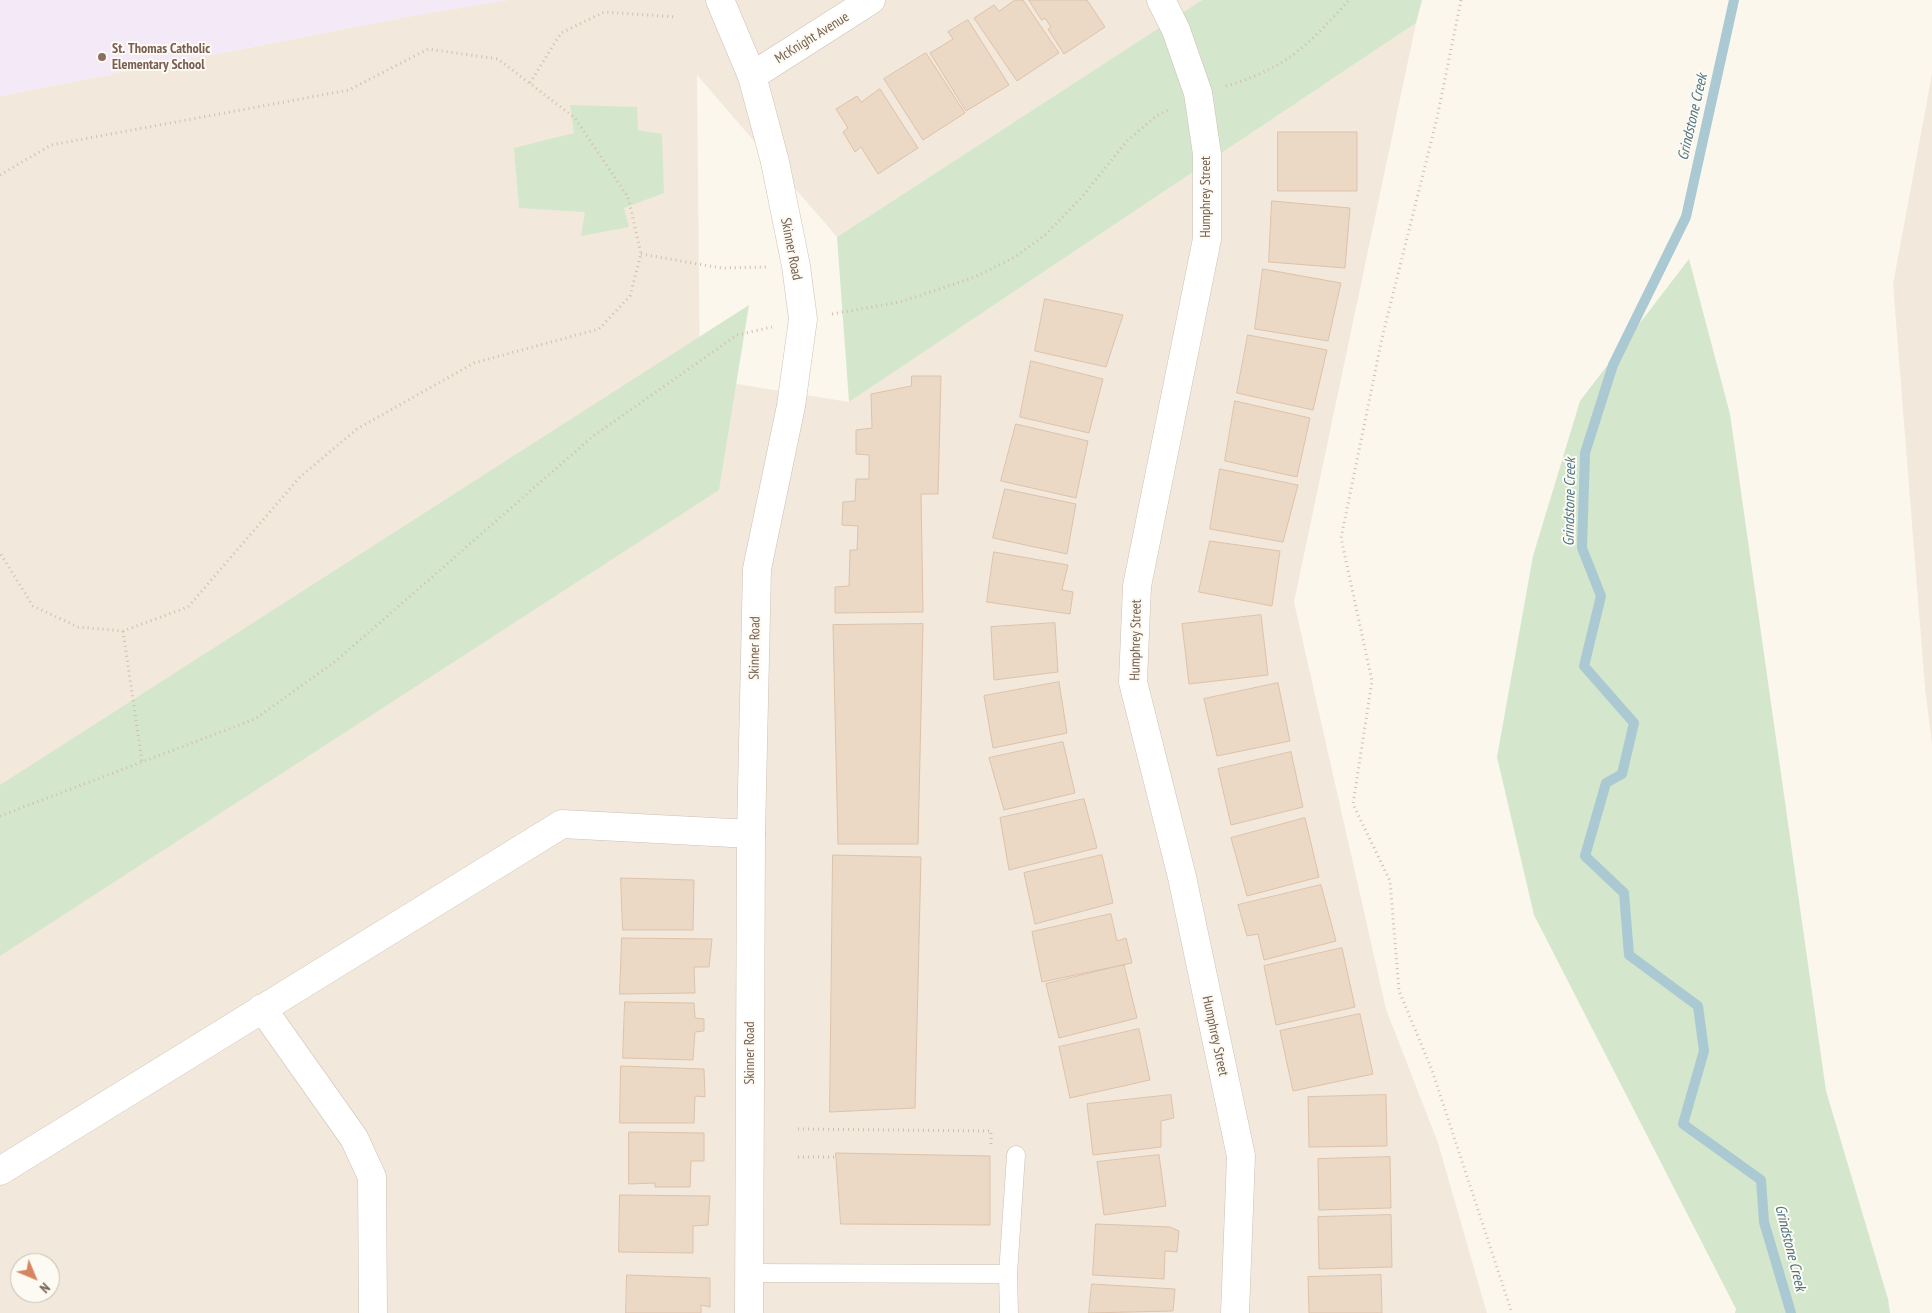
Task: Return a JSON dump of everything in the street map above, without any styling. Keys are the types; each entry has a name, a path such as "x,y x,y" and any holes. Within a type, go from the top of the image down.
{"street":[{"name":"Skinner Road","path":"720,0 752,76 775,162 796,266 803,319 791,406 757,568 751,834 749,1313"},
{"name":"McKnight Avenue","path":"752,76 871,0"},
{"name":"Humphrey Street","path":"1161,0 1176,30 1198,93 1207,154 1207,239 1136,586 1133,682 1182,877 1241,1156 1235,1313"},
{"path":"0,1171 562,824 751,834"},
{"path":"262,1008 354,1138 372,1178 372,1313"}],"lane":[{"path":"1009,1313 1008,1274 1016,1155"},
{"path":"749,1273 1008,1274"}],"path":[{"path":"0,816 255,719 336,661 592,437 737,335 803,319 900,302 974,276 1015,258 1045,235 1081,198 1127,140 1156,116 1198,93 1240,82 1290,58 1331,20 1348,0"},
{"path":"1461,0 1437,118 1382,338 1341,538 1372,681 1354,804 1390,881 1399,991 1432,1070 1512,1313"},
{"path":"530,83 561,33 604,12 677,17"},
{"path":"0,175 51,145 349,90 428,50 498,59 575,118 628,196 641,254 630,296 599,329 474,363 357,429 300,477 188,607 123,631 78,627 33,606 0,553"},
{"path":"641,254 721,268 796,266"},
{"path":"123,631 142,761"},
{"path":"798,1130 991,1130"},
{"path":"798,1157 837,1157"}],"shaded area":[{"name":"St. Thomas Catholic Elementary School","path":"0,0 508,0 406,17 0,96"},
{"path":"508,0 1202,0 837,237 697,75 700,378 849,402 1416,23 1294,602 1386,1009 1438,1143 1487,1313 0,1313 0,96 406,17"},
{"path":"1932,74 1932,744 1925,688 1893,284"}],"green space":[{"path":"1202,0 1422,0 1416,23 849,402 837,237"},
{"path":"570,105 637,107 638,130 662,134 664,193 624,208 629,227 581,236 585,212 519,208 514,148 574,133"},
{"path":"1689,259 1730,414 1826,1091 1888,1299 1890,1313 1735,1313 1736,1309 1534,915 1497,757 1533,556 1580,401"},
{"path":"749,305 719,490 0,956 0,785"}],"building":[{"path":"1015,0 1023,0 1059,53 1017,81 974,18 994,5 999,11"},
{"path":"1029,0 1087,0 1105,27 1064,54 1048,29 1051,27 1045,18 1042,20"},
{"path":"968,20 1009,85 966,111 930,53 953,39 948,32"},
{"path":"926,53 965,113 923,140 884,79"},
{"path":"880,89 918,148 878,174 861,147 855,152 843,132 848,128 836,109 857,96 861,102"},
{"path":"1278,132 1357,132 1357,191 1278,191"},
{"path":"1272,201 1350,208 1345,268 1269,262"},
{"path":"1263,269 1341,283 1328,341 1255,329"},
{"path":"1045,299 1123,315 1106,367 1035,351"},
{"path":"1248,335 1327,350 1313,410 1237,393"},
{"path":"1031,361 1103,379 1089,433 1020,417"},
{"path":"912,376 941,376 938,494 921,494 923,612 835,613 835,587 849,586 850,550 857,550 858,526 842,525 843,502 855,501 856,479 869,479 869,455 856,454 856,430 872,428 871,394 911,386"},
{"path":"1235,401 1310,418 1297,477 1225,461"},
{"path":"1016,424 1088,441 1076,498 1001,481"},
{"path":"1220,469 1298,485 1283,542 1210,529"},
{"path":"1005,489 1076,504 1067,554 993,538"},
{"path":"1210,541 1280,551 1272,606 1199,592"},
{"path":"994,552 1068,565 1062,590 1073,592 1070,614 987,602"},
{"path":"1261,615 1268,675 1189,684 1182,624"},
{"path":"1055,623 1058,672 994,680 991,627"},
{"path":"923,624 918,844 838,844 833,625"},
{"path":"1059,682 1067,733 993,748 984,696"},
{"path":"1278,683 1290,741 1217,756 1204,699"},
{"path":"1063,742 1075,793 1004,810 989,758"},
{"path":"1291,752 1303,807 1231,825 1218,769"},
{"path":"1084,799 1097,848 1009,870 1000,818"},
{"path":"1305,818 1319,877 1247,896 1231,838"},
{"path":"833,855 921,857 915,1108 830,1112"},
{"path":"1102,855 1113,903 1035,924 1024,873"},
{"path":"621,878 694,880 693,930 623,930"},
{"path":"1321,885 1336,941 1264,960 1258,934 1247,936 1238,905"},
{"path":"1111,914 1117,941 1126,938 1132,963 1042,982 1032,932"},
{"path":"622,938 712,939 709,967 694,967 695,993 620,994"},
{"path":"1342,948 1355,1007 1276,1025 1264,966"},
{"path":"1124,965 1137,1018 1059,1038 1046,984"},
{"path":"625,1002 694,1003 695,1018 704,1019 704,1031 695,1032 693,1060 623,1058"},
{"path":"1360,1014 1373,1074 1293,1091 1280,1031"},
{"path":"1139,1029 1150,1080 1070,1098 1059,1047"},
{"path":"621,1066 704,1069 705,1097 695,1096 694,1123 620,1123"},
{"path":"1171,1095 1174,1118 1161,1121 1161,1147 1093,1155 1087,1104"},
{"path":"1386,1095 1387,1146 1309,1147 1308,1097"},
{"path":"629,1132 704,1133 704,1161 691,1161 690,1187 655,1187 655,1183 629,1184"},
{"path":"836,1153 990,1156 990,1225 841,1224"},
{"path":"1159,1155 1166,1206 1104,1215 1097,1162"},
{"path":"1390,1157 1391,1208 1319,1210 1318,1159"},
{"path":"620,1195 710,1196 708,1225 693,1226 693,1253 619,1252"},
{"path":"1391,1215 1392,1267 1319,1269 1318,1217"},
{"path":"1096,1224 1170,1227 1179,1231 1177,1252 1165,1251 1164,1279 1093,1275"},
{"path":"627,1275 710,1278 710,1307 701,1305 701,1313 626,1313"},
{"path":"1381,1275 1382,1313 1309,1313 1308,1277"},
{"path":"1092,1284 1175,1289 1173,1311 1089,1313"}],"waterway":[{"name":"Grindstone Creek","path":"1734,0 1686,217 1613,365 1585,453 1582,548 1601,596 1584,666 1634,723 1622,774 1606,783 1585,856 1624,893 1629,955 1698,1006 1704,1051 1683,1124 1761,1180 1764,1222 1791,1313"}],"place":[{"name":"St. Thomas Catholic Elementary School","path":"102,57"}]}
